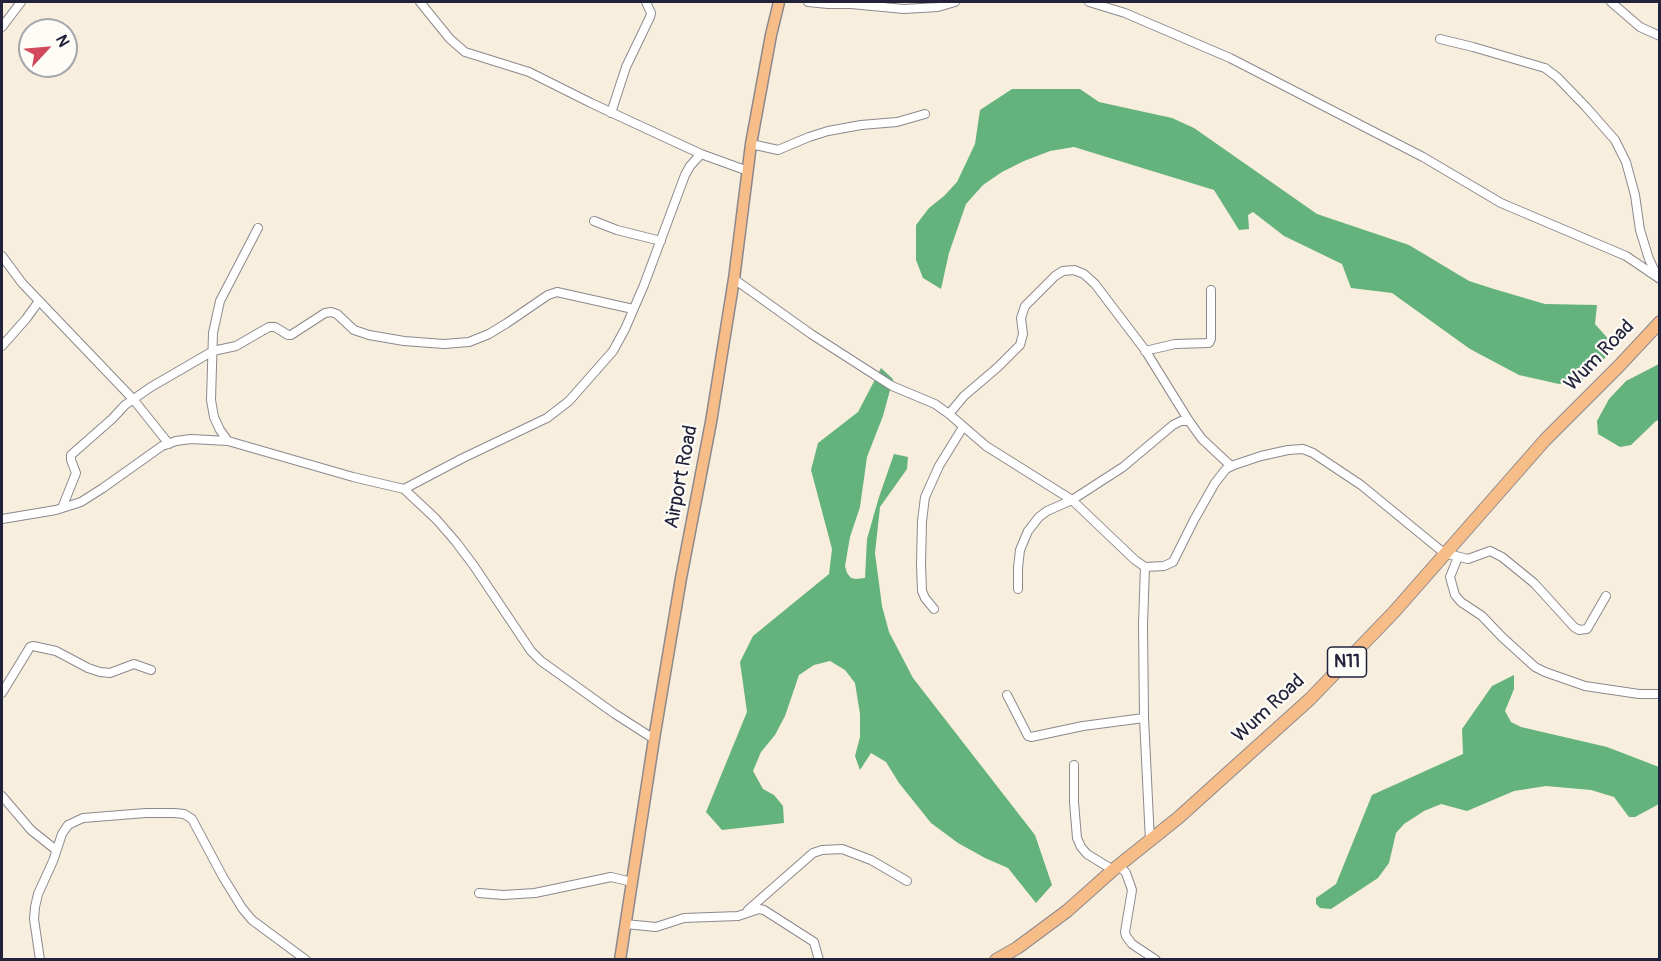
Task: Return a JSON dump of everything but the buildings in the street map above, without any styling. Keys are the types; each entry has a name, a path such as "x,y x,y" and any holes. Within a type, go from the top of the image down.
{"highway":[{"name":"Wum Road","path":"996,960 1017,948 1067,910 1196,802 1310,699 1394,612 1545,440 1619,366 1659,322"}],"main road":[{"name":"Airport Road","path":"620,960 654,739 681,578 711,422 734,279 751,144 779,2"}],"street":[{"path":"2,27 21,2"},
{"path":"420,2 450,39 465,52 529,72 611,113 702,154 748,171"},
{"path":"611,113 626,67 650,17 651,13 646,2"},
{"path":"808,2 904,9 938,7 955,2"},
{"path":"1089,2 1125,13 1230,58 1423,157 1501,203 1626,256 1659,279"},
{"path":"1611,2 1640,27 1659,36"},
{"path":"1440,39 1473,46 1545,68 1586,107 1615,140 1626,162 1648,259 1659,279"},
{"path":"751,144 778,150 828,131 897,122 925,114"},
{"path":"404,489 547,418 569,401 613,351 633,309 685,175 702,154"},
{"path":"594,221 617,230 661,240"},
{"path":"228,441 214,417 211,400 213,333 220,301 258,228"},
{"path":"2,256 22,283 133,399 169,444"},
{"path":"949,414 964,396 1020,345 1023,334 1021,318 1025,306 1055,276 1063,271 1074,270 1089,279 1145,351 1202,439 1231,466"},
{"path":"734,279 810,334 892,386 935,404 986,446 1072,500 1145,567 1164,566 1173,562 1215,483 1231,466 1261,456 1303,449 1313,453 1361,485 1444,554 1468,559 1485,552 1494,552 1522,572 1574,627 1580,630 1587,629 1606,596"},
{"path":"1145,351 1175,344 1209,344 1211,339 1211,290"},
{"path":"62,508 76,473 71,455 125,405 213,351 236,346 272,326 291,335 325,313 331,312 337,314 354,330 369,335 444,344 469,342 489,334 548,295 557,292 633,309"},
{"path":"2,346 39,301"},
{"path":"1018,589 1020,550 1033,523 1047,511 1072,500 1123,467 1173,425 1181,421 1189,421"},
{"path":"934,609 922,591 922,521 925,497 939,466 963,427"},
{"path":"2,519 62,508 88,497 150,453 169,444 191,439 228,441 353,477 404,489 436,519 456,542 531,651 541,661 654,739"},
{"path":"1458,556 1450,577 1455,595 1489,622 1535,667 1585,686 1639,694 1659,694"},
{"path":"1145,567 1144,718 1150,841"},
{"path":"2,693 30,647 33,646 56,651 99,672 110,673 134,664 151,670"},
{"path":"1007,695 1030,737 1083,726 1144,718"},
{"path":"1074,765 1077,838 1087,854 1126,873 1132,890 1126,936 1132,944 1155,960"},
{"path":"2,796 31,830 56,850"},
{"path":"40,960 34,919 35,907 62,834 68,825 83,818 146,813 184,814 192,819 242,908 252,920 306,960"},
{"path":"744,914 813,853 822,850 842,849 871,860 907,881"},
{"path":"478,893 503,895 535,893 612,878 632,882"},
{"path":"625,924 656,927 684,918 738,916 756,909 764,910 814,942 819,960"}],"green space":[{"path":"1012,89 1080,89 1099,102 1172,118 1194,128 1317,214 1409,245 1469,281 1545,304 1597,305 1595,324 1611,342 1609,354 1582,380 1559,384 1519,375 1470,349 1392,293 1351,288 1342,264 1284,236 1253,212 1248,215 1249,229 1239,230 1214,190 1074,147 1050,151 1024,161 983,185 966,204 949,253 941,289 923,278 916,260 916,225 929,208 957,182 975,144 980,110"},
{"path":"1659,364 1659,420 1631,445 1620,447 1598,434 1597,421 1609,399 1626,381"},
{"path":"881,368 893,379 883,416 867,457 860,507 850,537 845,566 847,573 851,578 865,578 867,539 894,454 908,457 907,469 880,507 875,553 882,606 889,632 913,678 1035,835 1052,885 1036,903 1008,868 958,843 931,823 899,783 886,762 871,753 860,770 855,756 860,737 860,714 855,683 845,670 830,661 814,665 799,675 785,716 775,735 761,752 753,771 763,789 774,795 783,806 784,823 722,830 706,812 747,712 740,662 753,636 829,574 832,549 811,470 818,443 858,412"},
{"path":"1514,675 1514,689 1505,711 1511,722 1521,727 1607,747 1659,767 1659,804 1635,817 1629,817 1614,797 1591,790 1546,786 1514,791 1467,811 1441,804 1424,811 1404,824 1396,833 1389,863 1378,878 1331,909 1320,908 1316,904 1316,898 1336,884 1372,795 1463,754 1462,729 1492,686"}]}
